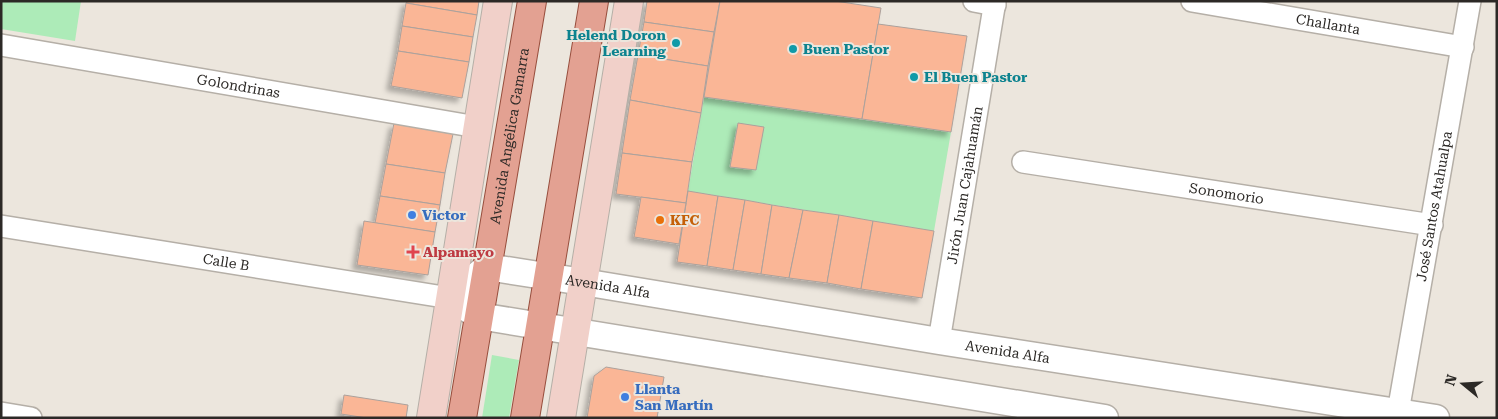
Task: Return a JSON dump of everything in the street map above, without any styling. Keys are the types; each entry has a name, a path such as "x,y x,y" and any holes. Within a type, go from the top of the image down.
{"main road":[{"path":"431,418 498,1"},
{"name":"Avenida Angélica Gamarra","path":"462,418 532,1"},
{"path":"525,418 594,1"},
{"path":"561,418 629,1"}],"street":[{"name":"Challanta","path":"1192,1 1463,47"},
{"name":"José Santos Atahualpa","path":"1398,412 1470,1"},
{"name":"Jirón Juan Cajahuamán","path":"939,341 988,3"},
{"name":"Golondrinas","path":"1,45 477,126"},
{"name":"Sonomorio","path":"1023,162 1432,224"},
{"name":"Calle B","path":"1,226 450,298"},
{"name":"Avenida Alfa","path":"487,268 549,276 939,341 1436,418"},
{"path":"487,268 450,298 479,316 1106,418"},
{"path":"1,413 31,418"}],"green space":[{"path":"1,1 81,1 75,41 1,29"},
{"path":"704,97 951,132 934,231 688,191"},
{"path":"492,355 519,360 509,418 482,418"}],"building":[{"path":"407,1 479,1 477,15 406,3"},
{"path":"647,1 720,1 714,32 644,22"},
{"name":"Buen Pastor","path":"720,1 835,1 881,8 862,119 704,97"},
{"path":"406,3 477,15 473,37 402,26"},
{"name":"Helend Doron Learning","path":"644,22 714,32 708,66 638,55"},
{"name":"El Buen Pastor","path":"878,24 967,36 951,132 862,119"},
{"path":"402,26 473,37 469,62 398,51"},
{"path":"398,51 469,62 462,98 391,86"},
{"path":"638,55 708,66 701,113 630,100"},
{"path":"630,100 701,113 692,162 622,153"},
{"path":"394,123 453,134 445,173 386,164"},
{"path":"738,123 764,127 756,170 730,167"},
{"path":"622,153 692,162 686,203 616,194"},
{"path":"386,164 445,173 440,205 380,196"},
{"path":"688,191 718,196 707,266 677,262"},
{"path":"380,196 440,205 435,232 375,223"},
{"path":"718,196 745,200 733,270 707,266"},
{"name":"KFC","path":"641,197 686,203 679,244 634,237"},
{"path":"745,200 772,205 761,274 733,270"},
{"path":"772,205 803,210 789,278 761,274"},
{"path":"803,210 839,215 827,283 789,278"},
{"path":"839,215 873,221 861,289 827,283"},
{"path":"364,221 435,232 428,275 357,265"},
{"path":"873,221 934,231 922,298 861,289"},
{"name":"Llanta San Martín","path":"606,367 664,377 657,418 587,418 594,376"},
{"path":"344,395 408,405 406,418 367,418 341,414"}],"place":[{"name":"Helend Doron Learning","path":"676,43"},
{"name":"Buen Pastor","path":"793,49"},
{"name":"El Buen Pastor","path":"914,77"},
{"name":"Victor","path":"412,215"},
{"name":"KFC","path":"660,220"},
{"name":"Alpamayo","path":"413,252"},
{"name":"Llanta San Martín","path":"625,397"}]}
